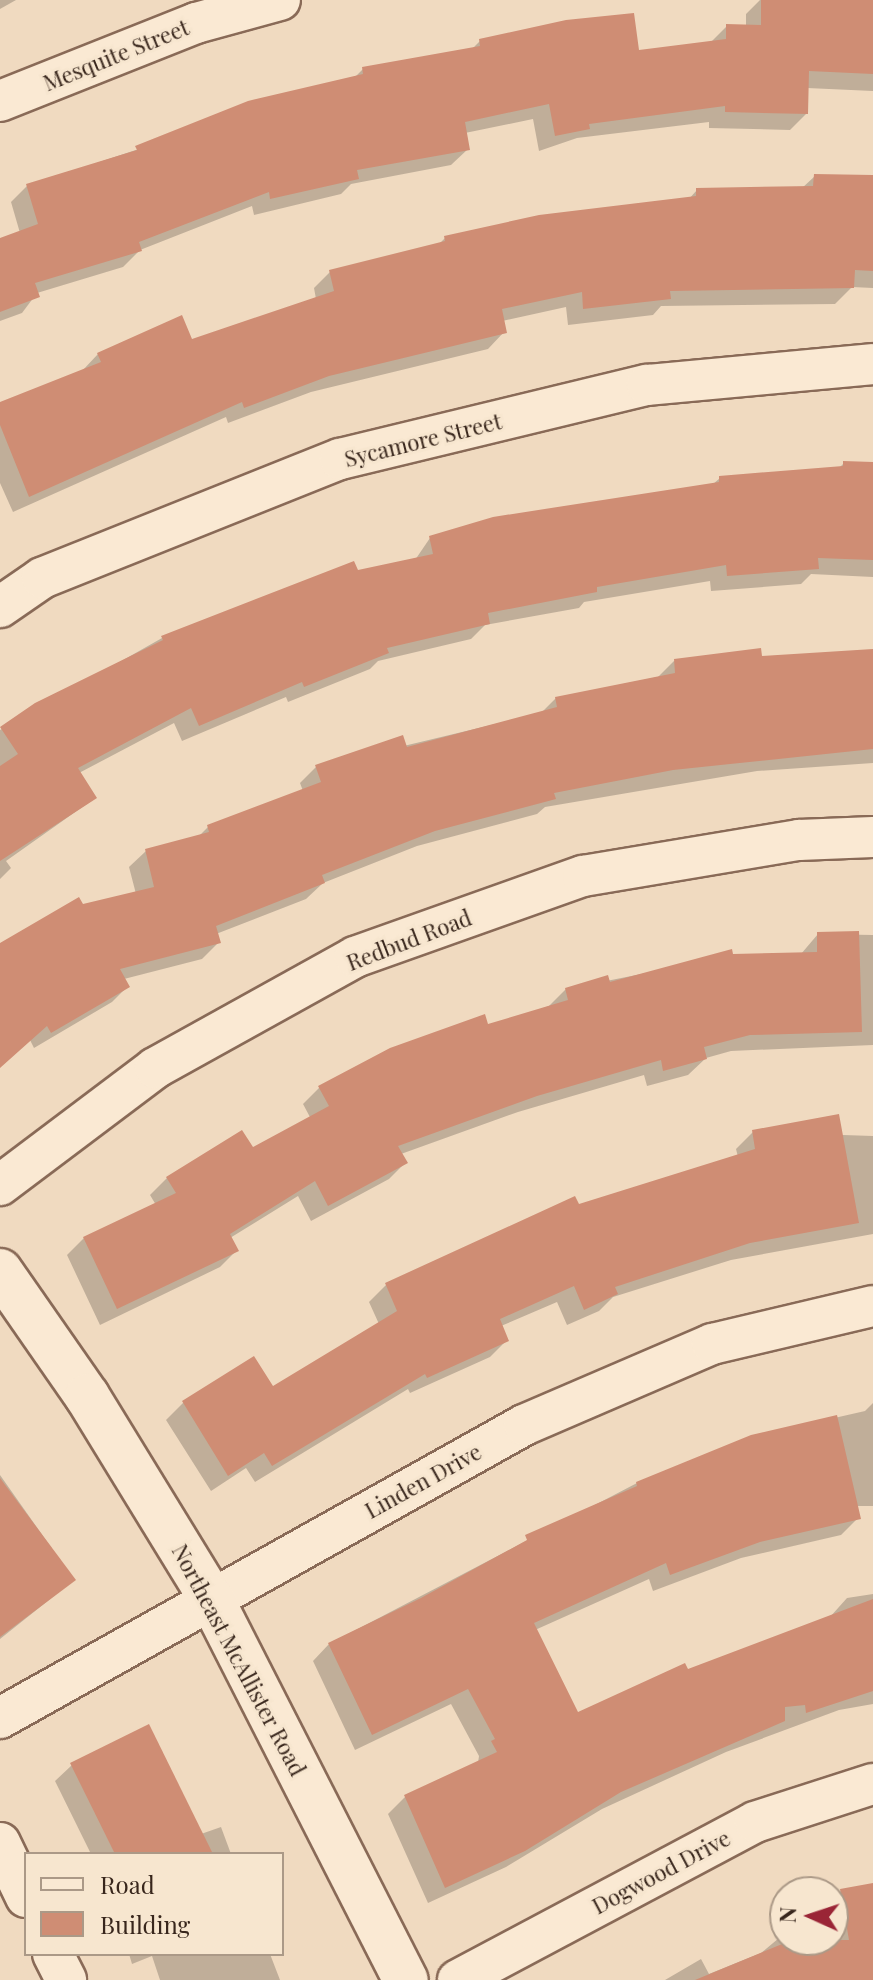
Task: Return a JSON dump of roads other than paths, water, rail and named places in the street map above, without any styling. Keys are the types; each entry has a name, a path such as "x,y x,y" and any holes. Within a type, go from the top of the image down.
{"street":[{"name":"Mesquite Street","path":"0,101 196,23 280,0"},
{"name":"Sycamore Street","path":"0,607 42,578 340,459 647,385 873,364"},
{"name":"Redbud Road","path":"0,1185 155,1068 355,957 583,876 799,840 873,837"},
{"name":"Northeast McAllister Road","path":"0,1271 87,1396 211,1598 406,1980"},
{"name":"Linden Drive","path":"0,1718 524,1425 712,1344 873,1306"},
{"name":"Dogwood Drive","path":"458,1980 755,1822 873,1784"},
{"path":"0,1843 24,1893"},
{"path":"54,1956 66,1980"}]}
